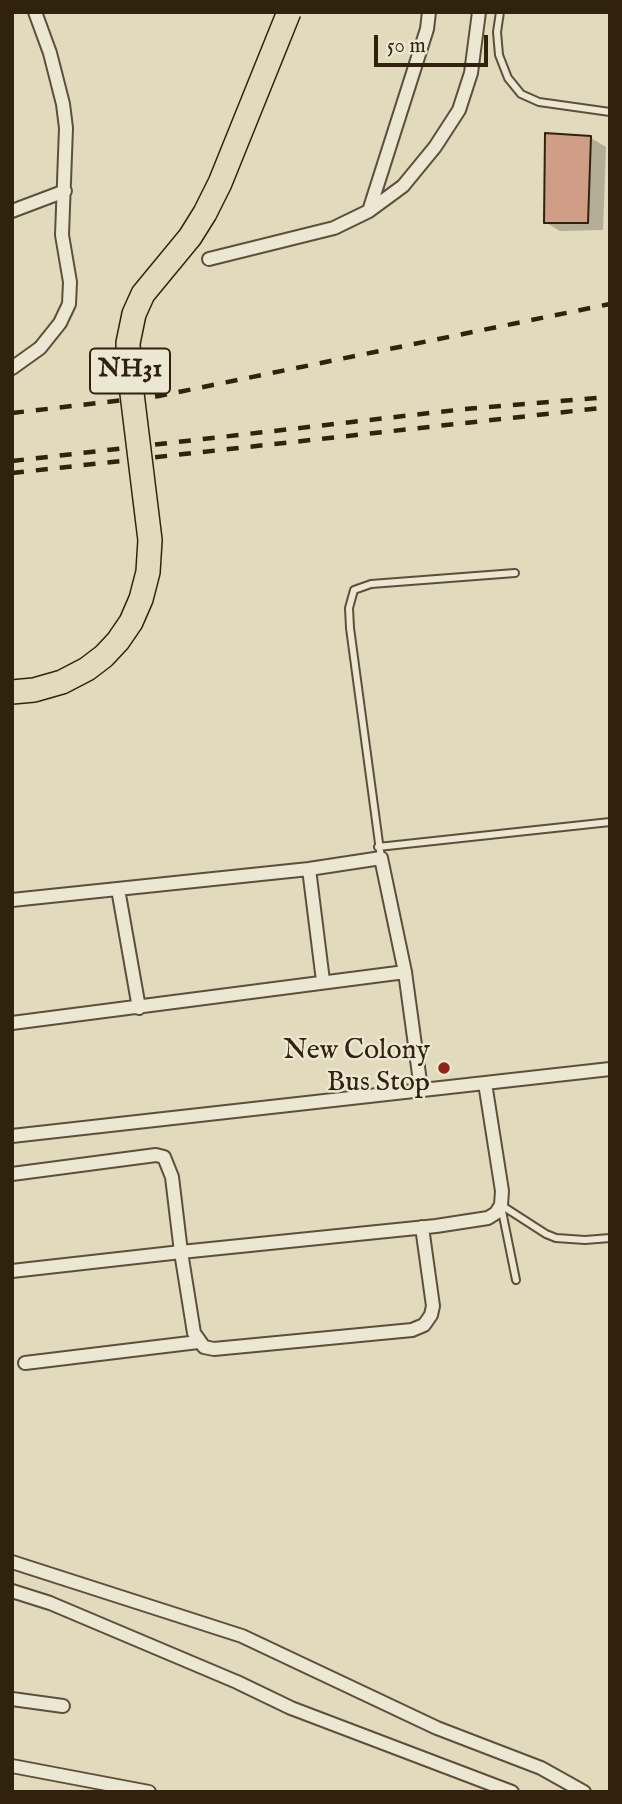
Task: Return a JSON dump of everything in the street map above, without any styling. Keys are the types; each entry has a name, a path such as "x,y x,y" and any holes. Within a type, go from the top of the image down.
{"highway":[{"name":"NH31","path":"12,692 34,690 62,682 87,669 104,656 118,640 131,622 141,599 148,572 150,540 128,343 134,314 143,293 190,237 205,213 220,183 289,12"}],"street":[{"path":"12,368 40,348 60,323 69,304 70,282 62,235 66,128 50,52 35,12"},
{"path":"369,211 427,29 429,12"},
{"path":"209,259 334,228 369,211 403,186 435,147 459,110 471,73 479,12"},
{"path":"12,211 65,191"},
{"path":"12,900 309,869 380,853 405,972 421,1089"},
{"path":"309,869 323,981"},
{"path":"118,889 139,1008"},
{"path":"12,1023 405,972"},
{"path":"12,1136 610,1069"},
{"path":"12,1271 488,1218 496,1213 501,1205 502,1191 485,1083"},
{"path":"12,1174 156,1155 164,1157 172,1177 194,1333 204,1347 214,1349 412,1330 424,1325 433,1306 422,1227"},
{"path":"25,1363 198,1342"},
{"path":"12,1562 242,1636 437,1728 541,1768 584,1792"},
{"path":"12,1591 50,1603 291,1707 512,1792"},
{"path":"12,1699 63,1706"},
{"path":"12,1766 149,1792"}],"lane":[{"path":"500,12 499,55 509,78 521,94 538,102 610,112"},
{"path":"515,573 371,584 354,590 349,608 350,628 380,853 610,822"},
{"path":"501,1205 556,1238 610,1238"},
{"path":"501,1205 516,1280"}],"building":[{"path":"545,133 591,136 588,223 544,223"}],"railway":[{"path":"12,413 159,396 610,304"},
{"path":"12,461 465,409 610,397"},
{"path":"12,473 610,407"}],"place":[{"name":"New Colony Bus Stop","path":"444,1068"}]}
